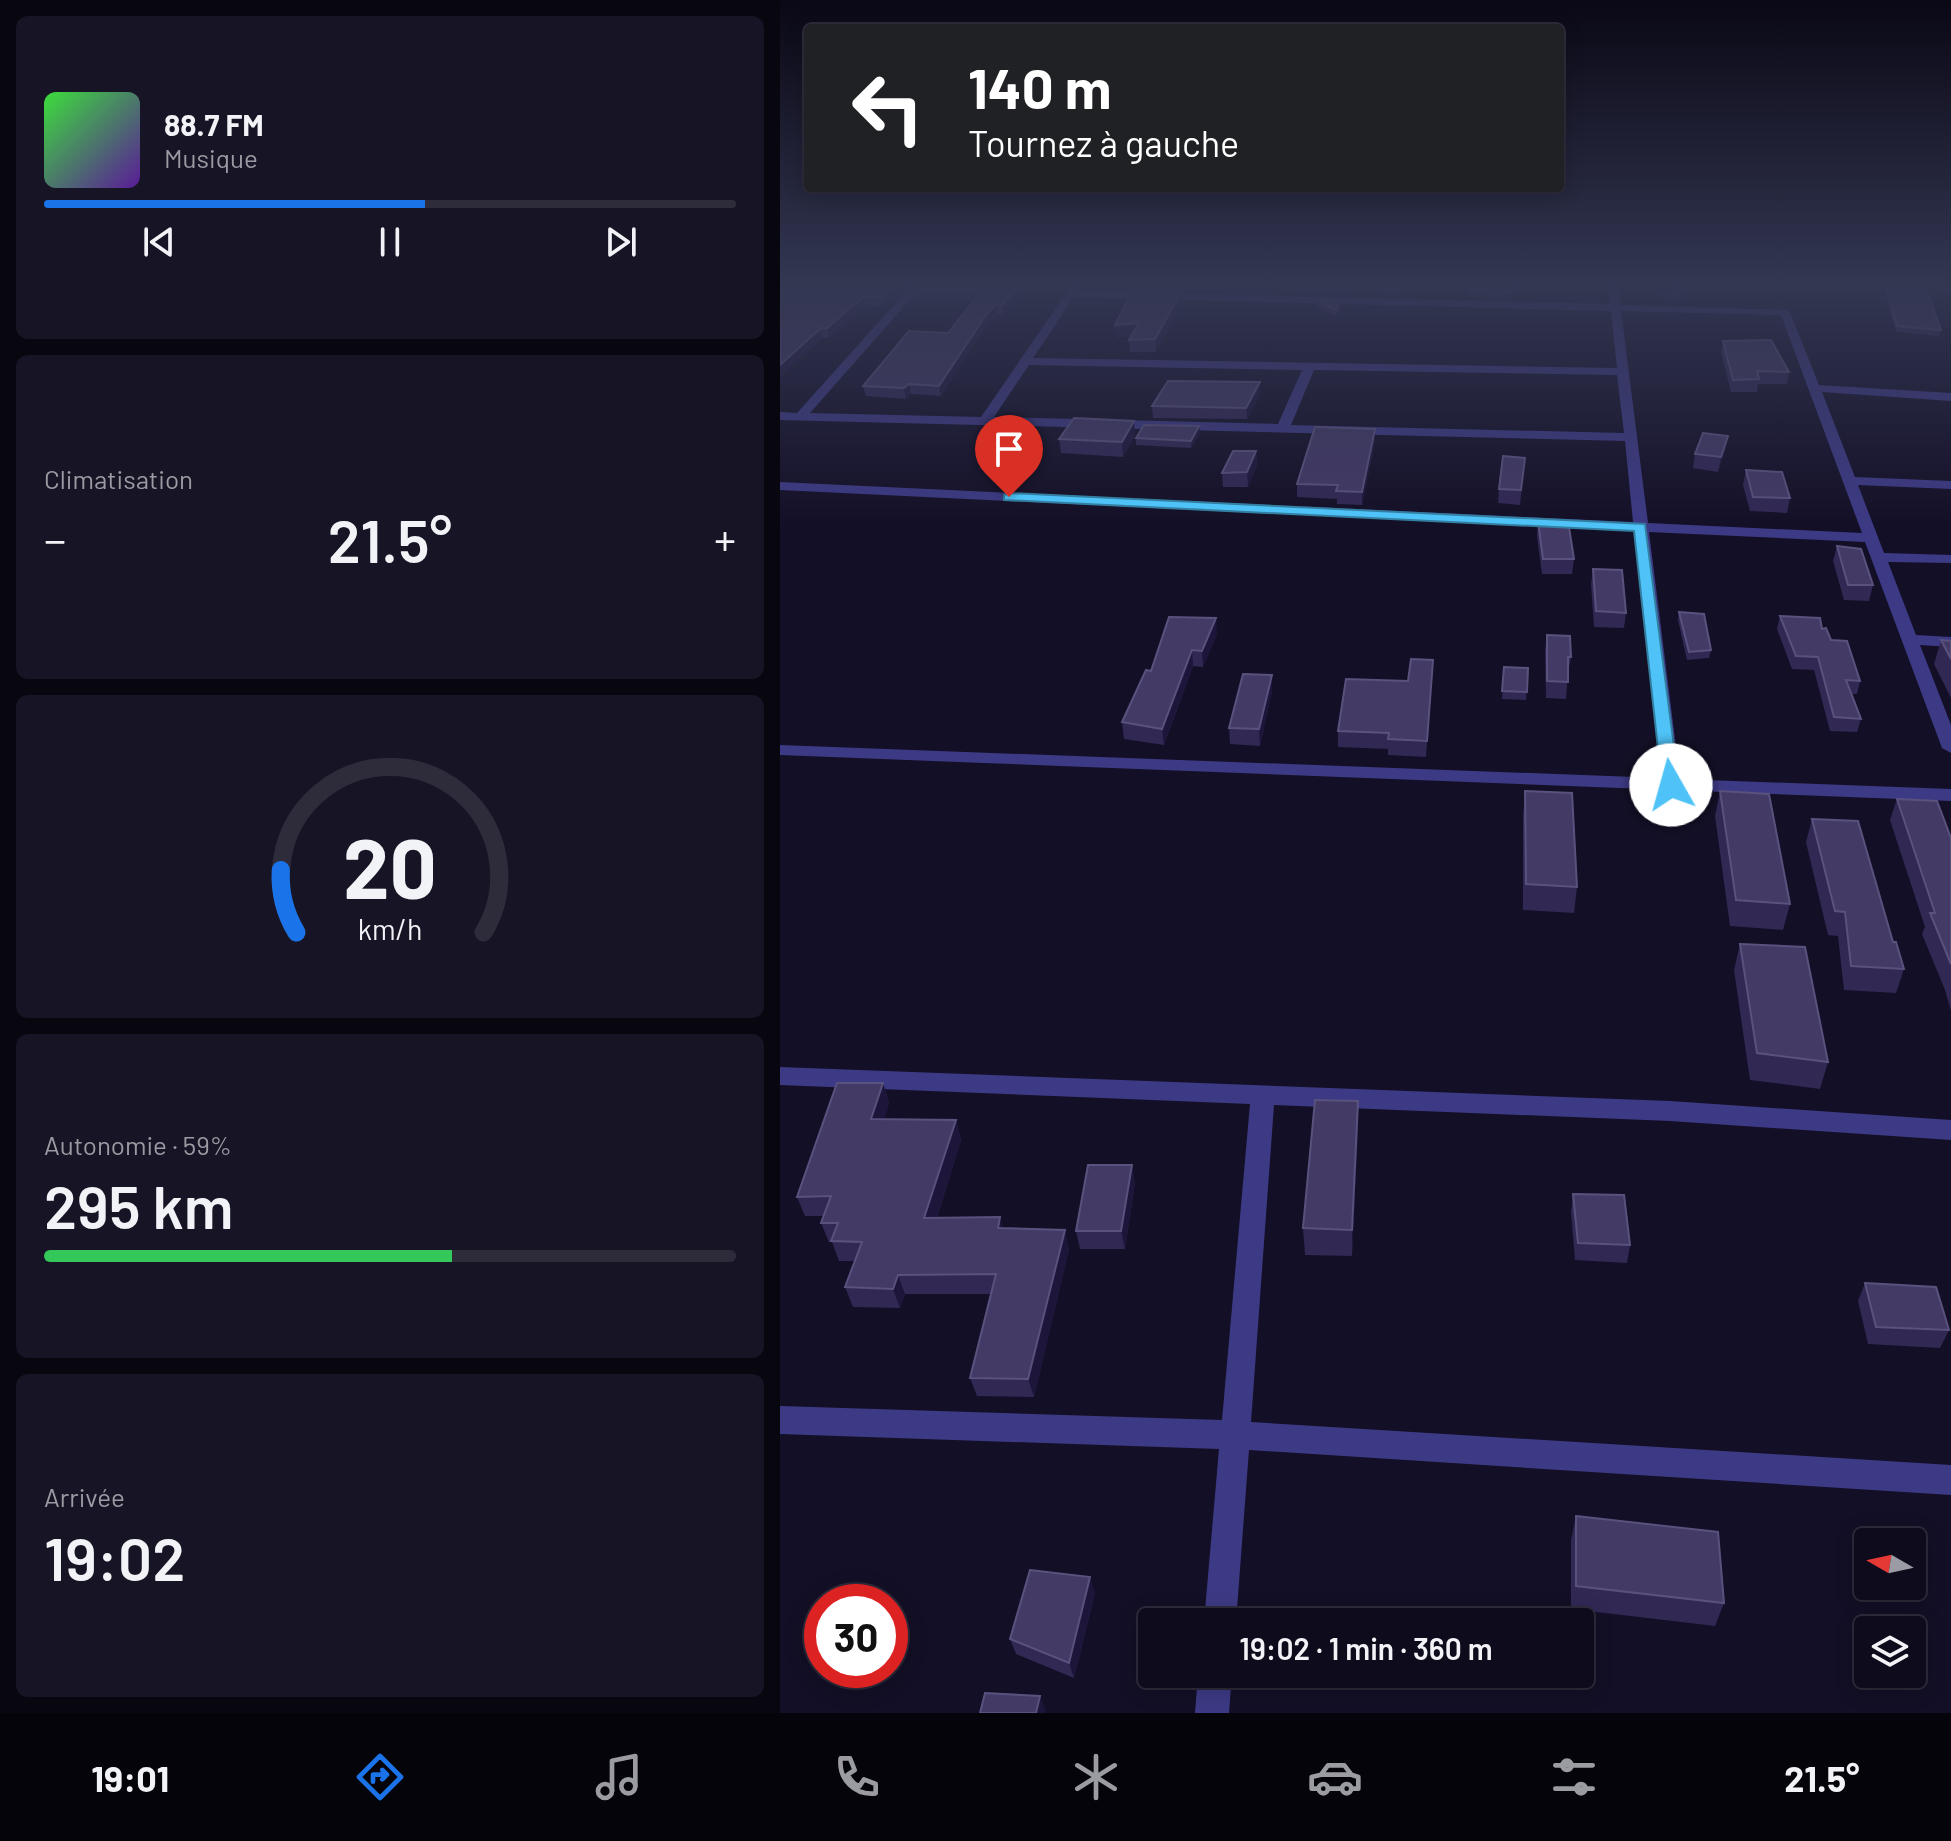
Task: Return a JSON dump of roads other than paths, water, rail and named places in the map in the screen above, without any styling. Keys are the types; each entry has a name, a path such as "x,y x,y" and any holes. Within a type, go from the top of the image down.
{"street":[{"path":"801,416 846,366"},
{"path":"985,421 1022,366"},
{"path":"1225,366 1623,372"},
{"path":"1622,366 1671,785"},
{"path":"1806,366 1951,748"},
{"path":"1283,428 1309,368"},
{"path":"1814,388 1951,397"},
{"path":"780,416 1630,437"},
{"path":"1850,481 1951,485"},
{"path":"780,486 1869,538"},
{"path":"1879,557 1951,559"},
{"path":"1910,640 1951,642"},
{"path":"780,750 1951,795"},
{"path":"780,1076 1670,1111 1951,1130"},
{"path":"1221,1608 1263,1095"},
{"path":"780,1420 1235,1435 1951,1480"},
{"path":"1212,1713 1214,1688"}]}
